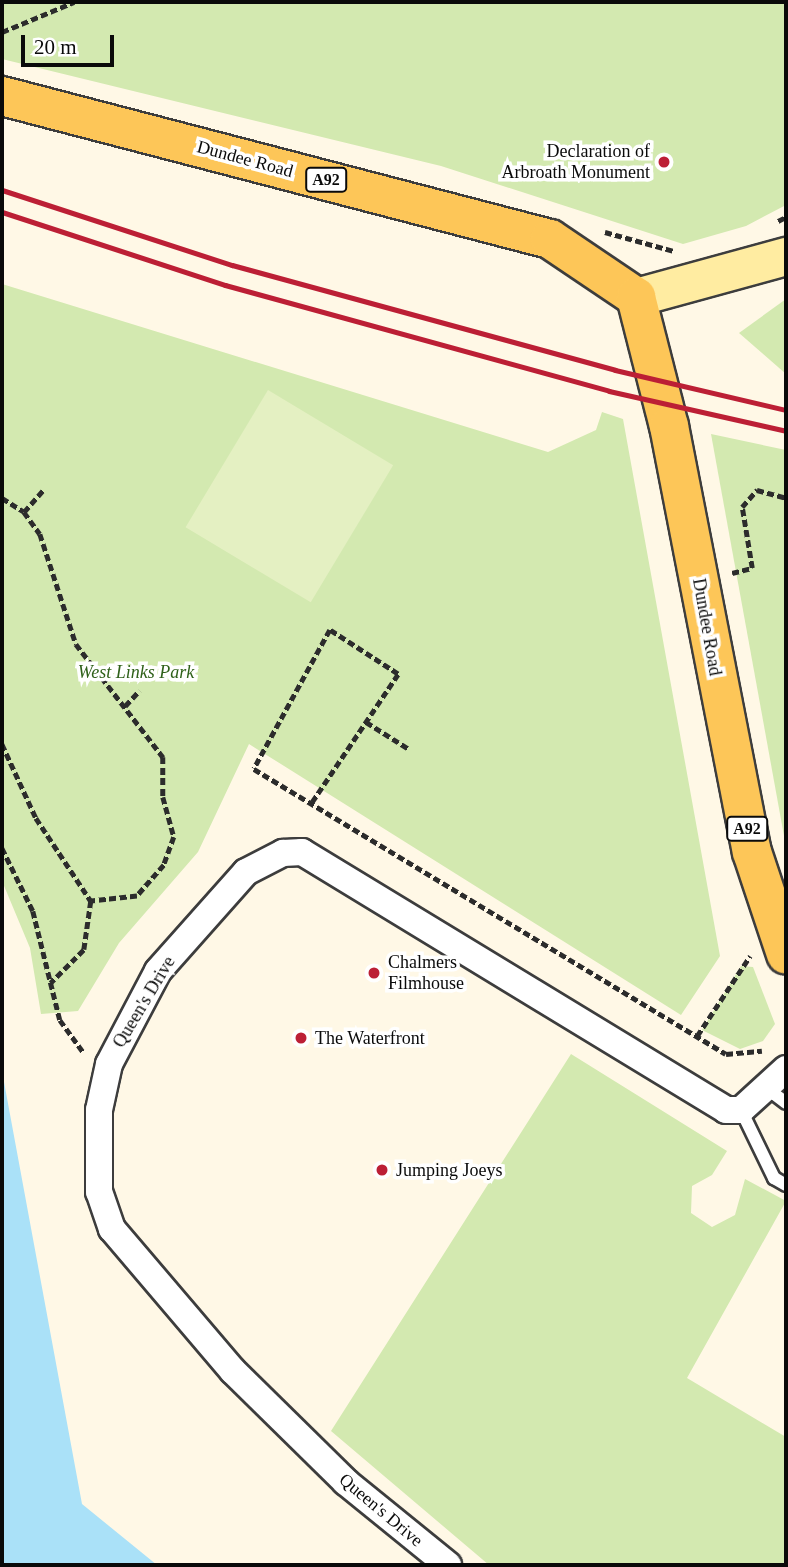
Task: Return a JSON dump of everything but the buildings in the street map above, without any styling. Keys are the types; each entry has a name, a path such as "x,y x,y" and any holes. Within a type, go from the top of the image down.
{"main road":[{"name":"Dundee Road","path":"2,96 550,239 636,297 699,579 752,852 782,945"},
{"path":"636,297 786,257"}],"street":[{"name":"Queen's Drive","path":"448,1565 346,1482 233,1371 112,1228 96,1156 109,1064 158,971 204,914 256,866 302,852 402,906 688,1089 726,1110 741,1110"},
{"path":"741,1110 778,1096 780,1060"}],"lane":[{"path":"741,1110 774,1178 786,1185"}],"path":[{"path":"2,32 74,2"},
{"path":"24,512 44,489"},
{"path":"699,579 751,568 743,507 757,489 786,498"},
{"path":"2,498 24,512 40,534 76,644 163,757 163,797 174,837 164,865 137,895 91,901"},
{"path":"312,802 398,674 330,630 254,769 726,1054 780,1060"},
{"path":"125,706 139,691"},
{"path":"366,722 409,749"},
{"path":"2,744 36,818 91,901 87,944 51,983"},
{"path":"2,848 33,911 51,983 75,1048 109,1064"},
{"path":"697,1036 742,961 782,945"}],"green space":[{"path":"2,2 786,2 786,205 746,226 683,244 441,166 2,59"},
{"name":"West Links Park","path":"2,284 548,452 596,430 602,412 623,419 720,956 681,1015 249,744 198,852 119,943 78,1011 41,1014 30,948 2,881"},
{"path":"786,299 786,374 739,333"},
{"path":"268,390 393,465 311,602 186,527"},
{"path":"711,434 786,450 786,847"},
{"path":"741,966 753,967 775,1024 763,1041 740,1049 702,1030"},
{"path":"571,1054 727,1151 712,1175 692,1186 691,1213 712,1227 735,1215 745,1179 786,1201 687,1378 786,1437 786,1565 489,1565 331,1431"}],"water":[{"path":"2,1071 82,1504 157,1565 2,1565"}],"railway":[{"path":"2,190 232,265 615,370 786,410"},
{"path":"2,212 225,285 609,391 786,431"}],"place":[{"name":"Declaration of Arbroath Monument","path":"664,162"},
{"name":"Chalmers Filmhouse","path":"374,973"},
{"name":"The Waterfront","path":"301,1038"},
{"name":"Jumping Joeys","path":"382,1170"}]}
